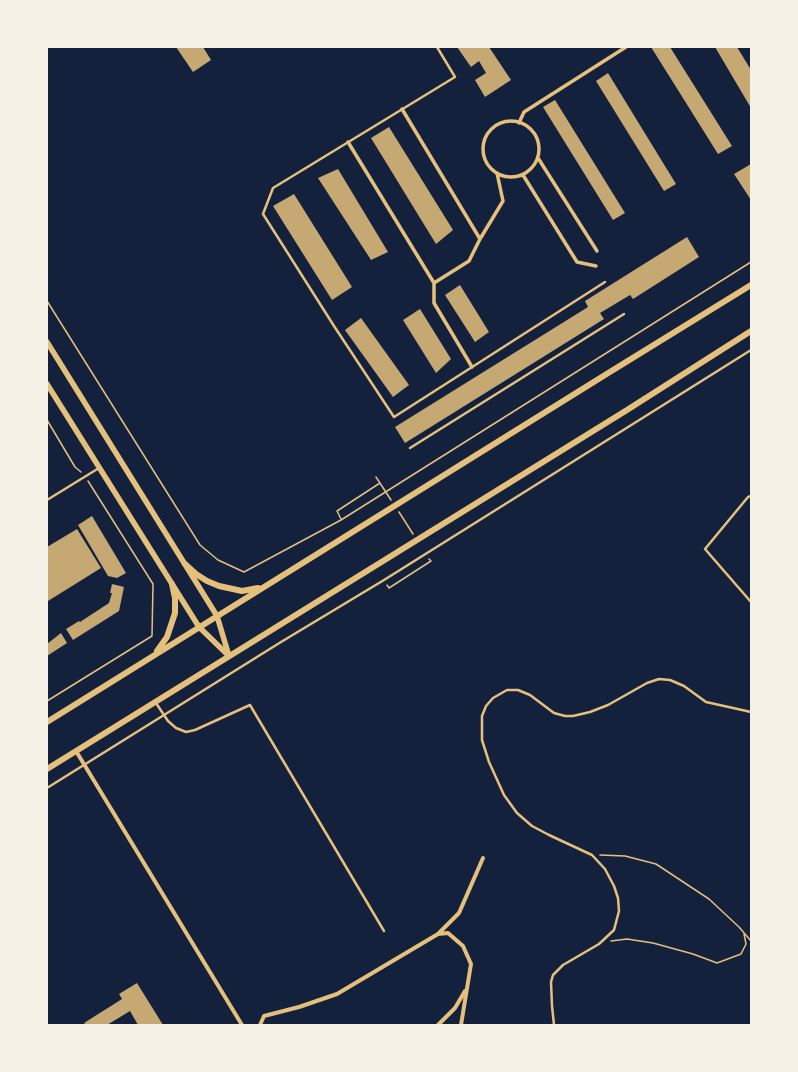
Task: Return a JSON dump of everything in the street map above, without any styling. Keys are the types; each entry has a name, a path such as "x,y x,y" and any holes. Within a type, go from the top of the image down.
{"main road":[{"path":"47,722 751,285"},
{"path":"47,769 620,415 751,331"},
{"path":"185,564 196,574 219,586 242,591 264,587"},
{"path":"151,657 167,637 172,626 175,613 175,598 172,584"}],"street":[{"path":"519,122 524,112 626,47"},
{"path":"402,109 480,240"},
{"path":"507,121 519,122 526,125 533,131 538,140 538,158 534,166 523,175 510,178 501,176 487,165 483,156 485,137 490,129 498,124 507,121"},
{"path":"348,142 434,282 434,303 472,366"},
{"path":"538,158 597,251"},
{"path":"434,282 469,261 504,201 497,174"},
{"path":"523,175 577,262 596,266"},
{"path":"47,342 217,616 230,656"},
{"path":"47,384 199,627 230,656"},
{"path":"76,751 242,1025"},
{"path":"260,1025 264,1016 299,1007 337,994 438,934 459,912 483,858"},
{"path":"438,934 448,933 463,946 471,964 460,1025"},
{"path":"438,1025 455,1008 467,989"}],"lane":[{"path":"438,47 455,77 273,188 264,214 334,326 394,417 605,282"},
{"path":"410,448 624,314"},
{"path":"47,788 384,580 751,350"},
{"path":"47,500 99,468"},
{"path":"751,496 748,497 705,549 751,602"},
{"path":"554,1025 551,982 553,975 563,965 603,941 614,930 619,912 618,898 614,886 605,869 592,855 532,826 517,813 504,795 489,762 482,740 482,716 486,706 493,698 507,690 518,690 530,695 554,713 565,716 573,716 590,712 608,705 647,683 659,679 670,680 684,686 706,702 751,712"},
{"path":"156,702 164,715 176,728 186,732 195,730 250,705 384,931"}],"path":[{"path":"47,301 200,544 218,560 244,572 342,520 751,262"},
{"path":"47,420 75,467 85,477 153,584 154,611 152,636 47,700"},
{"path":"376,477 393,503"},
{"path":"342,520 337,511 380,483"},
{"path":"397,509 414,535"},
{"path":"384,580 389,588 431,561 427,555"},
{"path":"592,855 625,856 656,864 709,899 751,941"},
{"path":"603,941 627,939 653,943 693,954 717,963 742,954 746,944 744,933"}],"building":[{"path":"176,47 203,47 211,60 193,72"},
{"path":"457,47 489,47 511,80 485,97 475,80 486,73 479,61 471,67"},
{"path":"651,47 670,47 732,146 718,154"},
{"path":"715,47 737,47 751,70 751,108"},
{"path":"608,73 676,184 664,191 596,81"},
{"path":"555,100 625,213 613,220 543,107"},
{"path":"389,127 453,230 436,244 371,138"},
{"path":"751,164 751,200 734,174"},
{"path":"338,169 388,252 371,260 318,178"},
{"path":"294,194 352,287 332,300 273,206"},
{"path":"687,237 699,257 633,299 630,295 600,313 604,319 405,443 395,427 588,307 585,301"},
{"path":"460,285 489,332 475,342 445,295"},
{"path":"420,309 451,359 436,373 403,320"},
{"path":"361,318 409,385 393,397 345,330"},
{"path":"92,516 126,573 117,578 108,576 78,525"},
{"path":"77,529 101,568 48,601 47,547"},
{"path":"112,584 124,587 119,611 73,640 66,629 79,621 80,622 109,603 112,593 110,593"},
{"path":"61,633 67,643 47,656 47,644"},
{"path":"137,983 163,1025 138,1025 130,1011 107,1025 86,1025 84,1023 122,999 119,994"}]}
